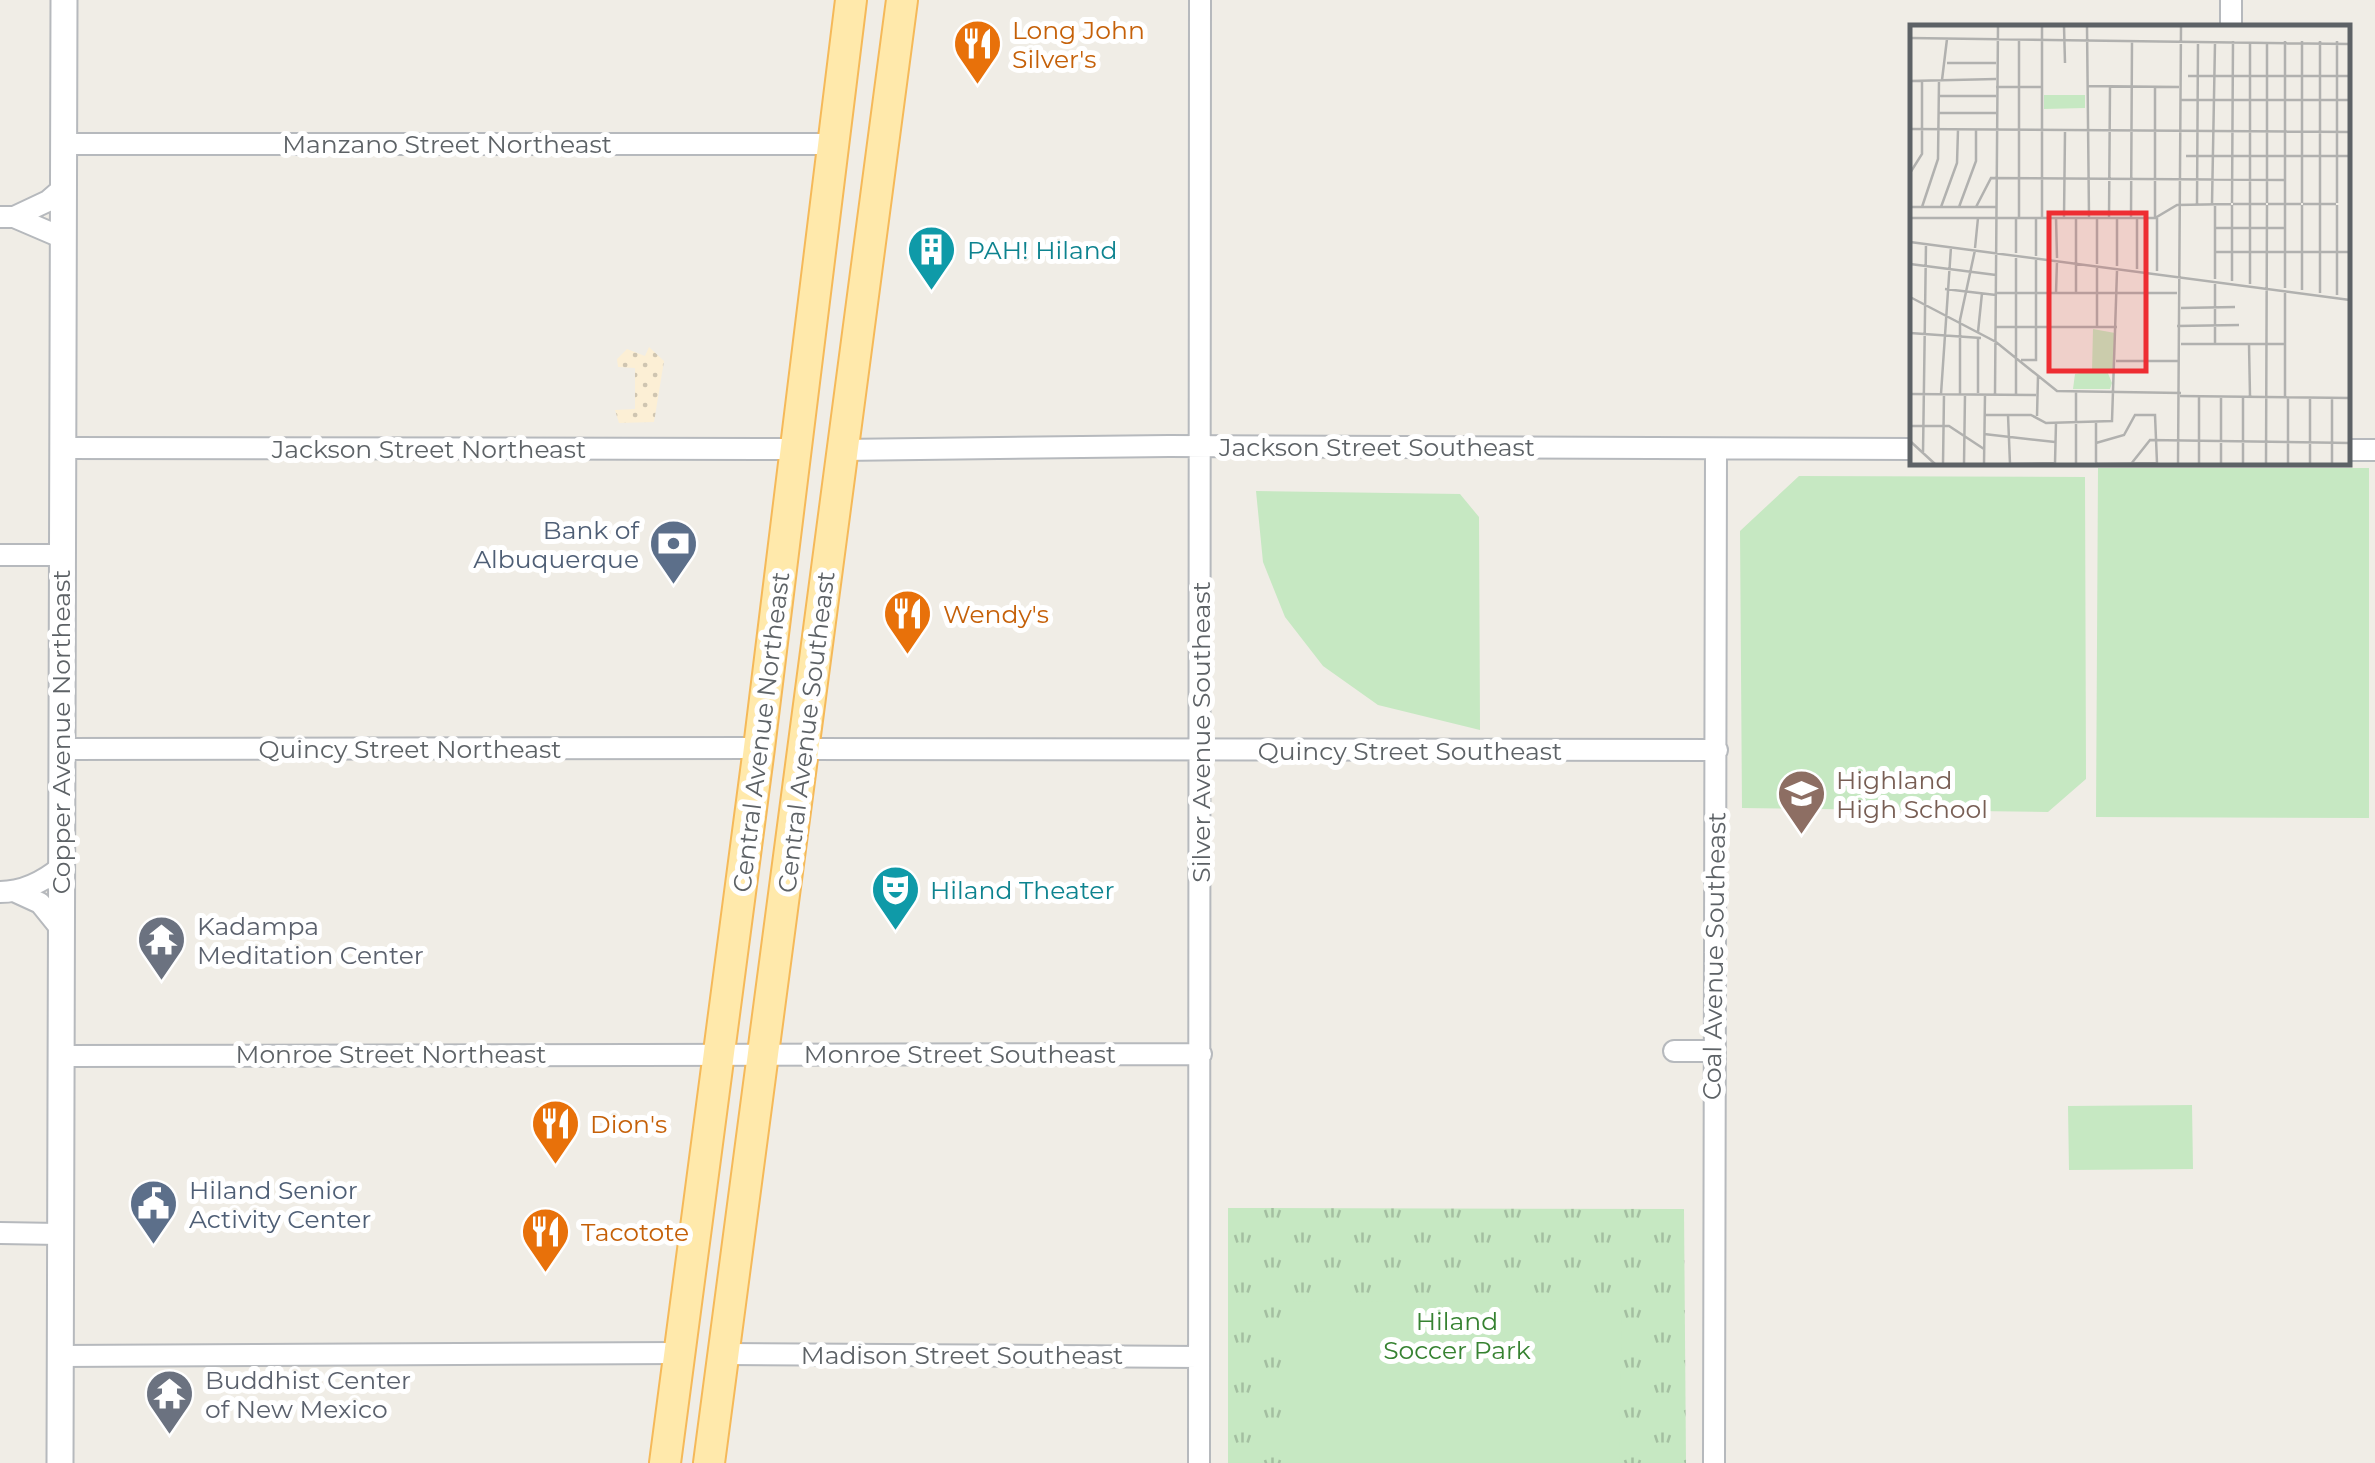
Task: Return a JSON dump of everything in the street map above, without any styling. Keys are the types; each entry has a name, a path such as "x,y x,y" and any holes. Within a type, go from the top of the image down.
{"main road":[{"name":"Central Avenue Northeast","path":"664,1463 720,1054 851,0"},
{"name":"Central Avenue Southeast","path":"709,1463 902,0"}],"street":[{"name":"Copper Avenue Northeast","path":"60,1463 64,0"},
{"name":"Silver Avenue Southeast","path":"1199,1463 1200,0"},
{"name":"Manzano Street Northeast","path":"62,144 832,144"},
{"path":"7,218 48,202 62,188"},
{"path":"7,218 62,238"},
{"name":"Jackson Street Southeast","path":"842,450 1200,446 1910,449"},
{"name":"Jackson Street Northeast","path":"62,448 796,449"},
{"name":"Coal Avenue Southeast","path":"1714,1463 1716,448"},
{"path":"0,555 62,555"},
{"name":"Quincy Street Northeast","path":"62,749 759,748"},
{"name":"Quincy Street Southeast","path":"804,748 1201,752 1717,750"},
{"path":"8,892 61,867"},
{"path":"8,892 40,903 61,929"},
{"path":"1674,1051 1712,1051"},
{"name":"Monroe Street Southeast","path":"720,1054 1201,1054"},
{"name":"Monroe Street Northeast","path":"61,1056 720,1054"},
{"path":"0,1233 59,1234"},
{"path":"60,1356 680,1354"},
{"name":"Madison Street Southeast","path":"725,1354 1199,1357"}],"green space":[{"path":"2098,468 2369,468 2369,818 2096,817"},
{"path":"1799,476 2085,477 2086,779 2048,812 1742,808 1740,531"},
{"path":"1256,491 1460,494 1479,517 1480,730 1378,705 1323,666 1285,617 1263,562"},
{"path":"2192,1105 2193,1169 2069,1170 2068,1106"},
{"name":"Hiland Soccer Park","path":"1228,1208 1684,1209 1686,1463 1228,1463"},
{"path":"1622,1301 1619,1463 1285,1463 1285,1302"}],"sand":[{"path":"649,347 664,361 654,422 619,423 615,410 635,409 635,368 618,367 617,359 627,349 645,356"}],"place":[{"name":"Long John Silver's","path":"977,86"},
{"name":"PAH! Hiland","path":"932,292"},
{"name":"Bank of Albuquerque","path":"674,586"},
{"name":"Wendy's","path":"908,656"},
{"name":"Highland High School","path":"1801,836"},
{"name":"Hiland Theater","path":"895,932"},
{"name":"Kadampa Meditation Center","path":"162,982"},
{"name":"Dion's","path":"555,1166"},
{"name":"Hiland Senior Activity Center","path":"154,1246"},
{"name":"Tacotote","path":"546,1274"},
{"name":"Buddhist Center of New Mexico","path":"170,1436"}]}
